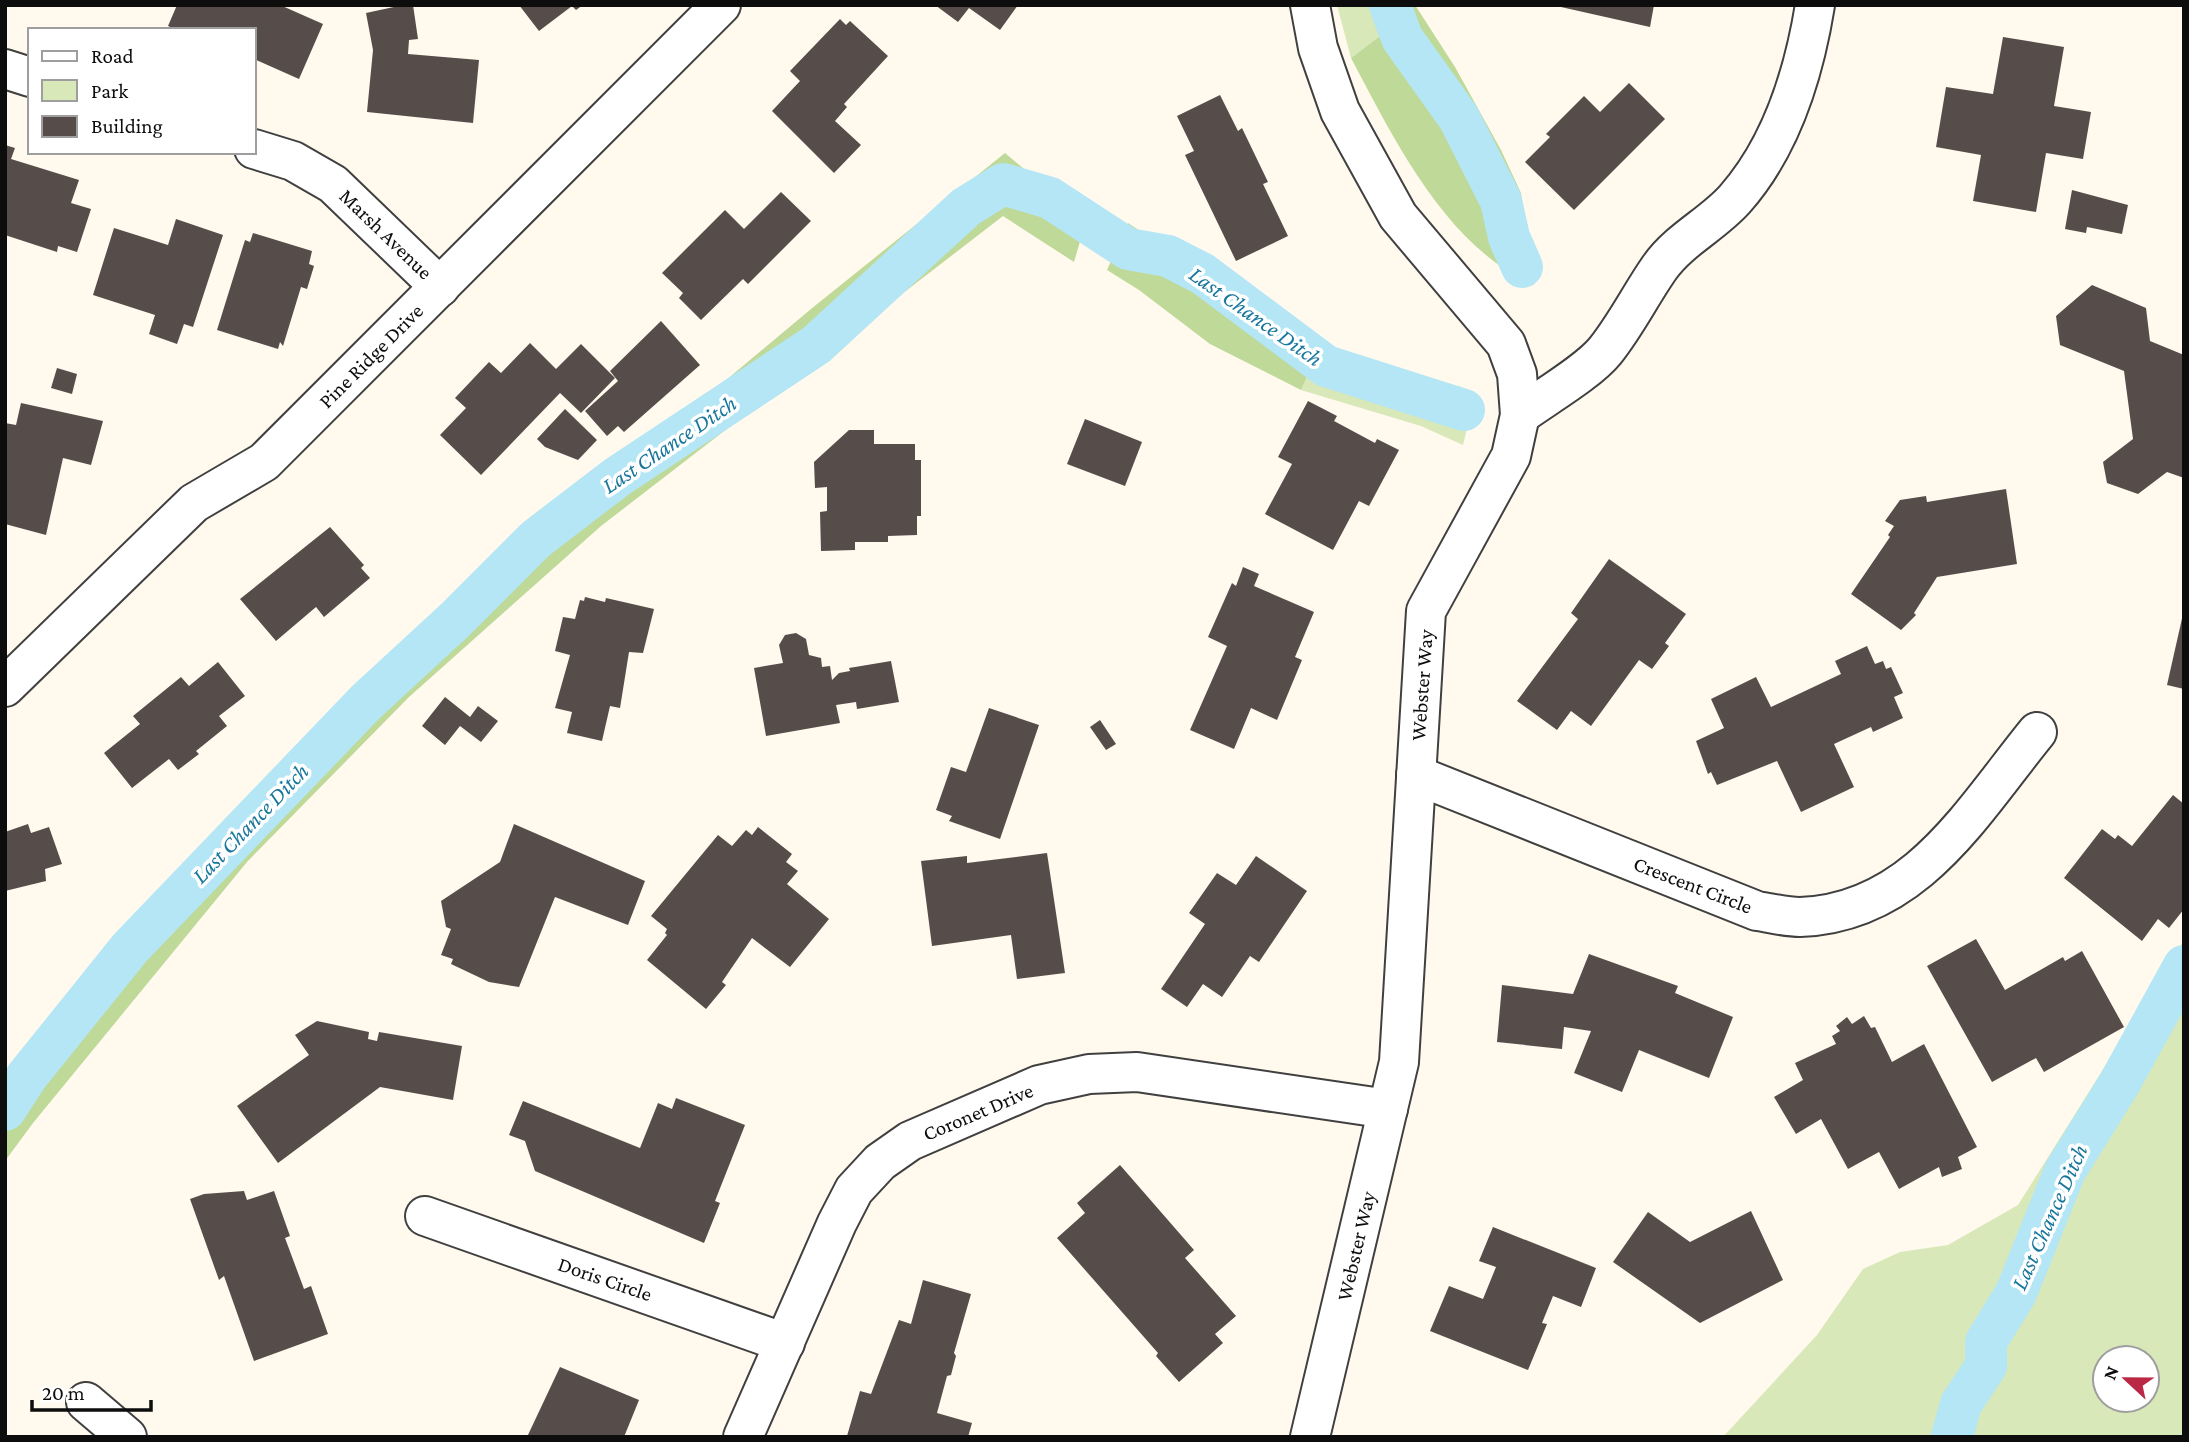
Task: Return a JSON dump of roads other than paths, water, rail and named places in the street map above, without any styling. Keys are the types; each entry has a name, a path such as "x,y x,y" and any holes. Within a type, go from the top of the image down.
{"street":[{"name":"Pine Ridge Drive","path":"5,687 194,503 264,462 721,5"},
{"name":"Webster Way","path":"1310,5 1318,48 1340,111 1398,216 1506,344 1517,374 1520,415 1511,456 1426,611 1399,1062 1310,1437"},
{"path":"1520,415 1603,354 1661,266 1695,231 1733,201 1760,167 1807,54 1815,5"},
{"path":"5,69 28,75"},
{"name":"Marsh Avenue","path":"256,150 293,161 333,184 440,287"},
{"name":"Crescent Circle","path":"1416,775 1757,911 1798,917 1846,911 1884,896 1917,874 1941,850 2037,732"},
{"name":"Coronet Drive","path":"743,1437 854,1190 880,1162 910,1141 1039,1085 1089,1074 1138,1072 1388,1109"},
{"name":"Doris Circle","path":"425,1216 785,1343"},
{"path":"86,1402 127,1437"}],"waterway":[{"name":"Last Chance Ditch","path":"1390,5 1402,38 1459,118 1501,201 1509,237 1522,267"},
{"name":"Last Chance Ditch","path":"5,1110 27,1076 130,948 366,702 455,620 536,539 617,477 816,345 966,207 1003,184 1050,198 1128,249 1168,256 1203,274 1326,366 1464,410"},
{"name":"Last Chance Ditch","path":"1952,1437 1961,1404 1986,1366 1986,1342 2016,1293 2065,1171 2119,1084 2184,966"}]}
